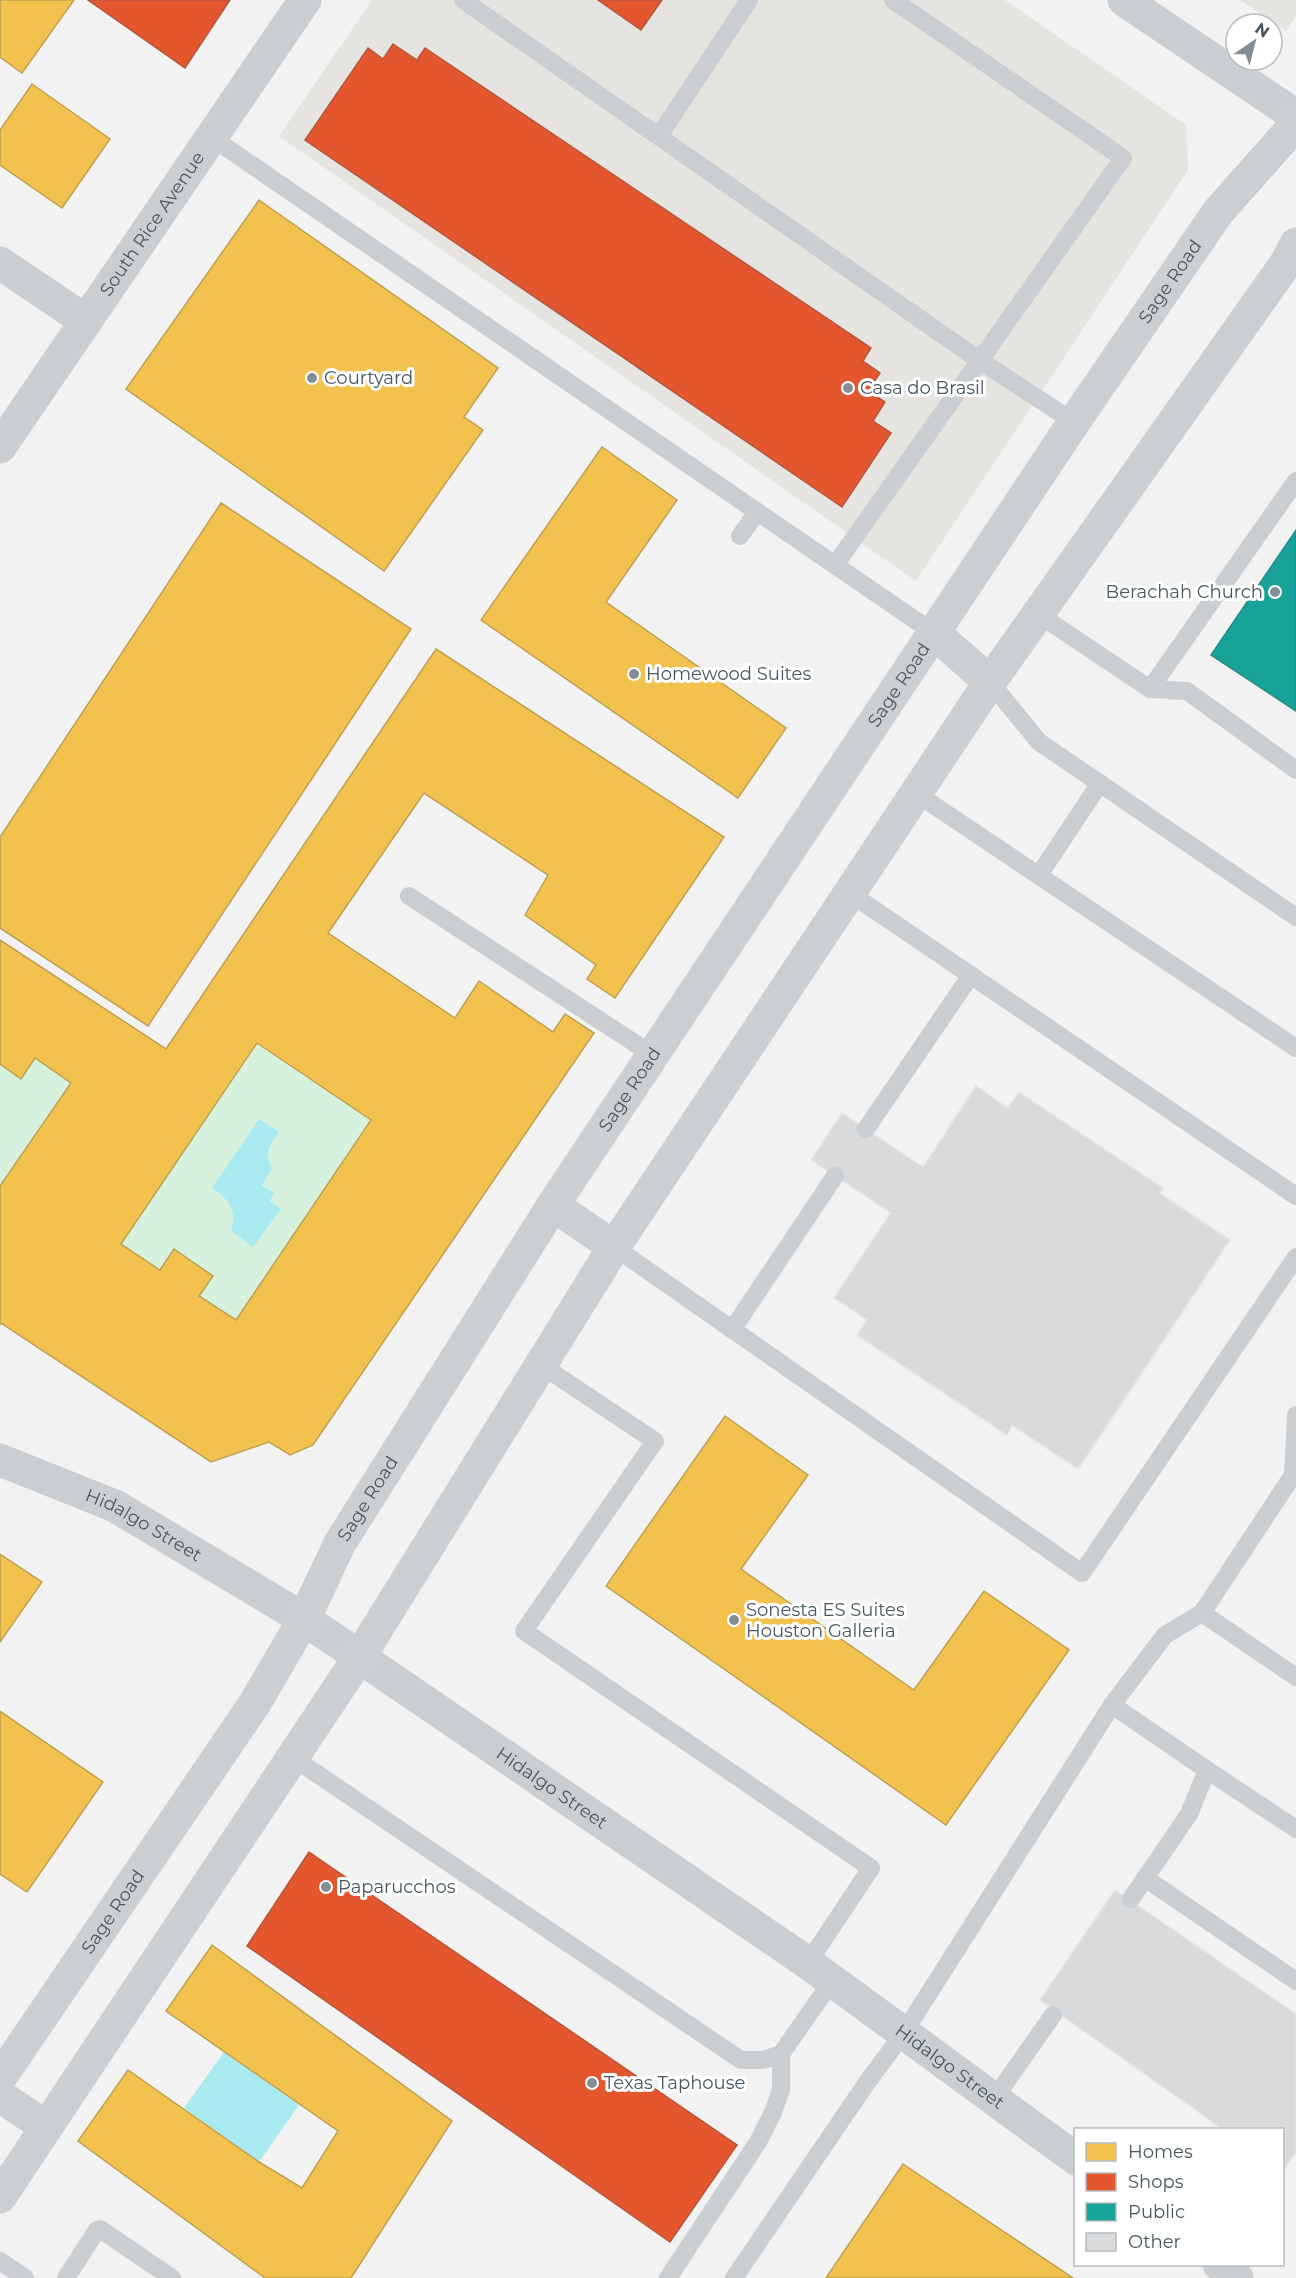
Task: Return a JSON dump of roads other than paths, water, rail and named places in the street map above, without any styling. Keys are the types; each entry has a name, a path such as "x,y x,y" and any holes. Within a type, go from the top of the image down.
{"main road":[{"name":"Sage Road","path":"0,2078 255,1703 304,1619 340,1543 553,1206 653,1055 1074,422 1218,212 1296,124"},
{"path":"0,2197 360,1656 614,1247 990,682 1286,263 1296,244"},
{"path":"934,633 990,682"},
{"path":"553,1206 614,1247"},
{"path":"0,2096 46,2127"}],"street":[{"name":"South Rice Avenue","path":"0,447 305,0"},
{"path":"1124,0 1296,116"},
{"path":"0,263 86,321"},
{"name":"Hidalgo Street","path":"0,1460 115,1506 304,1619 820,1972 1074,2158"},
{"path":"1220,2266 1237,2278"}],"lane":[{"path":"463,0 979,360 1074,422"},
{"path":"659,136 749,0"},
{"path":"835,565 1123,158 892,0"},
{"path":"211,137 934,633"},
{"path":"1150,688 1296,481"},
{"path":"740,536 757,512"},
{"path":"1038,614 1150,688 1187,691 1296,770"},
{"path":"990,682 1040,742 1296,917"},
{"path":"1039,875 1100,783"},
{"path":"917,794 1296,1048"},
{"path":"851,894 1296,1196"},
{"path":"409,896 653,1055"},
{"path":"866,1129 971,975"},
{"path":"732,1330 835,1176"},
{"path":"614,1247 1082,1573 1296,1257"},
{"path":"541,1365 655,1441 524,1631 871,1868 781,2054 781,2090 768,2122 758,2142 668,2278"},
{"path":"734,2278 868,2081 903,2034 1112,1705 1165,1635 1202,1613 1294,1477 1296,1414"},
{"path":"1202,1613 1296,1677"},
{"path":"1112,1705 1296,1829"},
{"path":"292,1757 741,2060 763,2060 781,2054"},
{"path":"1131,1899 1189,1814 1207,1770"},
{"path":"1145,1878 1296,1981"},
{"path":"994,2099 1053,2015"},
{"path":"66,2278 97,2230 100,2229 172,2278"},
{"path":"0,2261 25,2278"}],"water":[{"path":"259,1119 279,1132 268,1153 272,1169 262,1185 274,1193 270,1201 281,1209 253,1247 231,1231 233,1218 230,1206 223,1196 212,1188"},
{"path":"224,2052 299,2105 259,2162 184,2108"}],"place":[{"name":"Courtyard","path":"312,378"},
{"name":"Casa do Brasil","path":"848,388"},
{"name":"Berachah Church","path":"1275,592"},
{"name":"Homewood Suites","path":"634,674"},
{"name":"Sonesta ES Suites Houston Galleria","path":"734,1620"},
{"name":"Paparucchos","path":"326,1887"},
{"name":"Texas Taphouse","path":"592,2083"}]}
